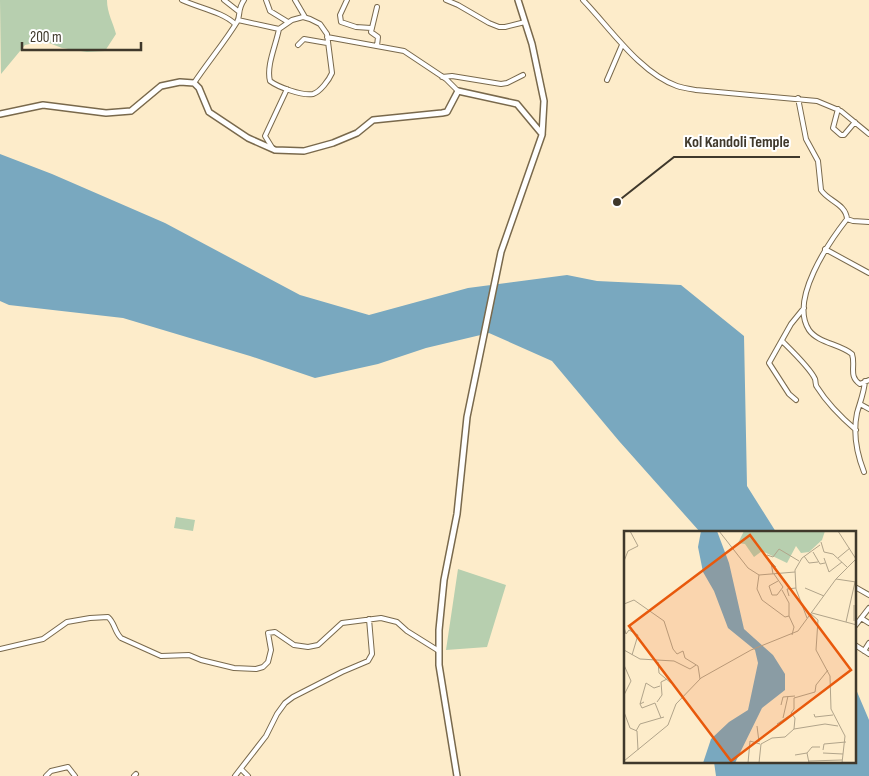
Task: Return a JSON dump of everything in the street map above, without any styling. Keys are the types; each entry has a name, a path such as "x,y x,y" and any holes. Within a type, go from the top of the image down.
{"main road":[{"path":"457,776 439,659 438,630 444,580 457,514 467,417 501,252 542,135 544,101 537,63 518,0"},
{"path":"0,114 43,105 106,113 131,111 161,86 180,82 194,83 199,88 209,112 248,138 273,149 304,151 357,133 373,120 442,113 449,110 458,91 517,104 542,135"}],"street":[{"path":"182,0 237,22 279,29"},
{"path":"224,0 238,11"},
{"path":"194,83 222,46 237,22 238,11 244,0"},
{"path":"266,0 270,10 288,22"},
{"path":"295,0 305,17 320,24 327,37 332,71 330,78 312,94 287,89 271,82 268,68 279,29 288,22 305,17"},
{"path":"348,0 340,15 341,22 356,28 371,28"},
{"path":"446,0 499,27 525,22"},
{"path":"583,0 637,60 661,78 676,86 696,90 816,101 838,110 869,134"},
{"path":"377,7 371,28 371,33 378,37 377,46"},
{"path":"327,37 409,53 458,91"},
{"path":"298,45 304,39 327,43"},
{"path":"607,80 622,45"},
{"path":"442,77 452,76 500,84 507,83 523,75"},
{"path":"273,149 265,136 287,89"},
{"path":"798,98 806,139 818,161 821,190 823,194 842,207 847,215 847,219 825,249 806,291 804,308 806,322 809,330 814,335 852,354 854,358 852,376 858,383 867,381 857,415 856,430 858,456 864,472"},
{"path":"838,110 833,128 841,135 844,135 855,122"},
{"path":"847,219 869,222"},
{"path":"825,249 869,273"},
{"path":"796,400 788,394 769,363 804,308"},
{"path":"782,340 815,379 815,385 828,401 843,419 856,430"},
{"path":"860,404 869,409"},
{"path":"856,588 869,595"},
{"path":"856,624 869,608"},
{"path":"0,649 43,639 67,622 90,618 108,618 113,622 120,638 160,656 189,655 234,668 256,669 263,667 268,662 271,650 268,633 275,632 294,645 308,647 318,645 342,623 381,618 397,622 407,631 439,651"},
{"path":"860,618 869,623"},
{"path":"235,776 266,736 277,714 293,696 368,661 372,654 369,619"},
{"path":"864,651 869,643"},
{"path":"856,646 869,654"},
{"path":"46,776 51,771 68,767 75,776"},
{"path":"241,769 248,776"}],"green space":[{"path":"0,0 107,0 116,34 105,51 87,52 62,48 44,41 25,45 1,74"},
{"path":"176,517 195,520 193,531 174,528"},
{"path":"458,569 506,585 487,647 446,650"}],"water":[{"path":"0,154 52,174 165,223 300,295 369,315 468,288 567,275 597,281 681,285 744,336 747,486 775,531 699,531 619,441 552,361 489,333 426,348 378,364 315,378 250,356 123,318 9,305 0,301"},
{"path":"856,689 869,720 869,776 716,776 714,764 856,764"}],"place":[{"name":"Kol Kandoli Temple","path":"617,202"}]}
